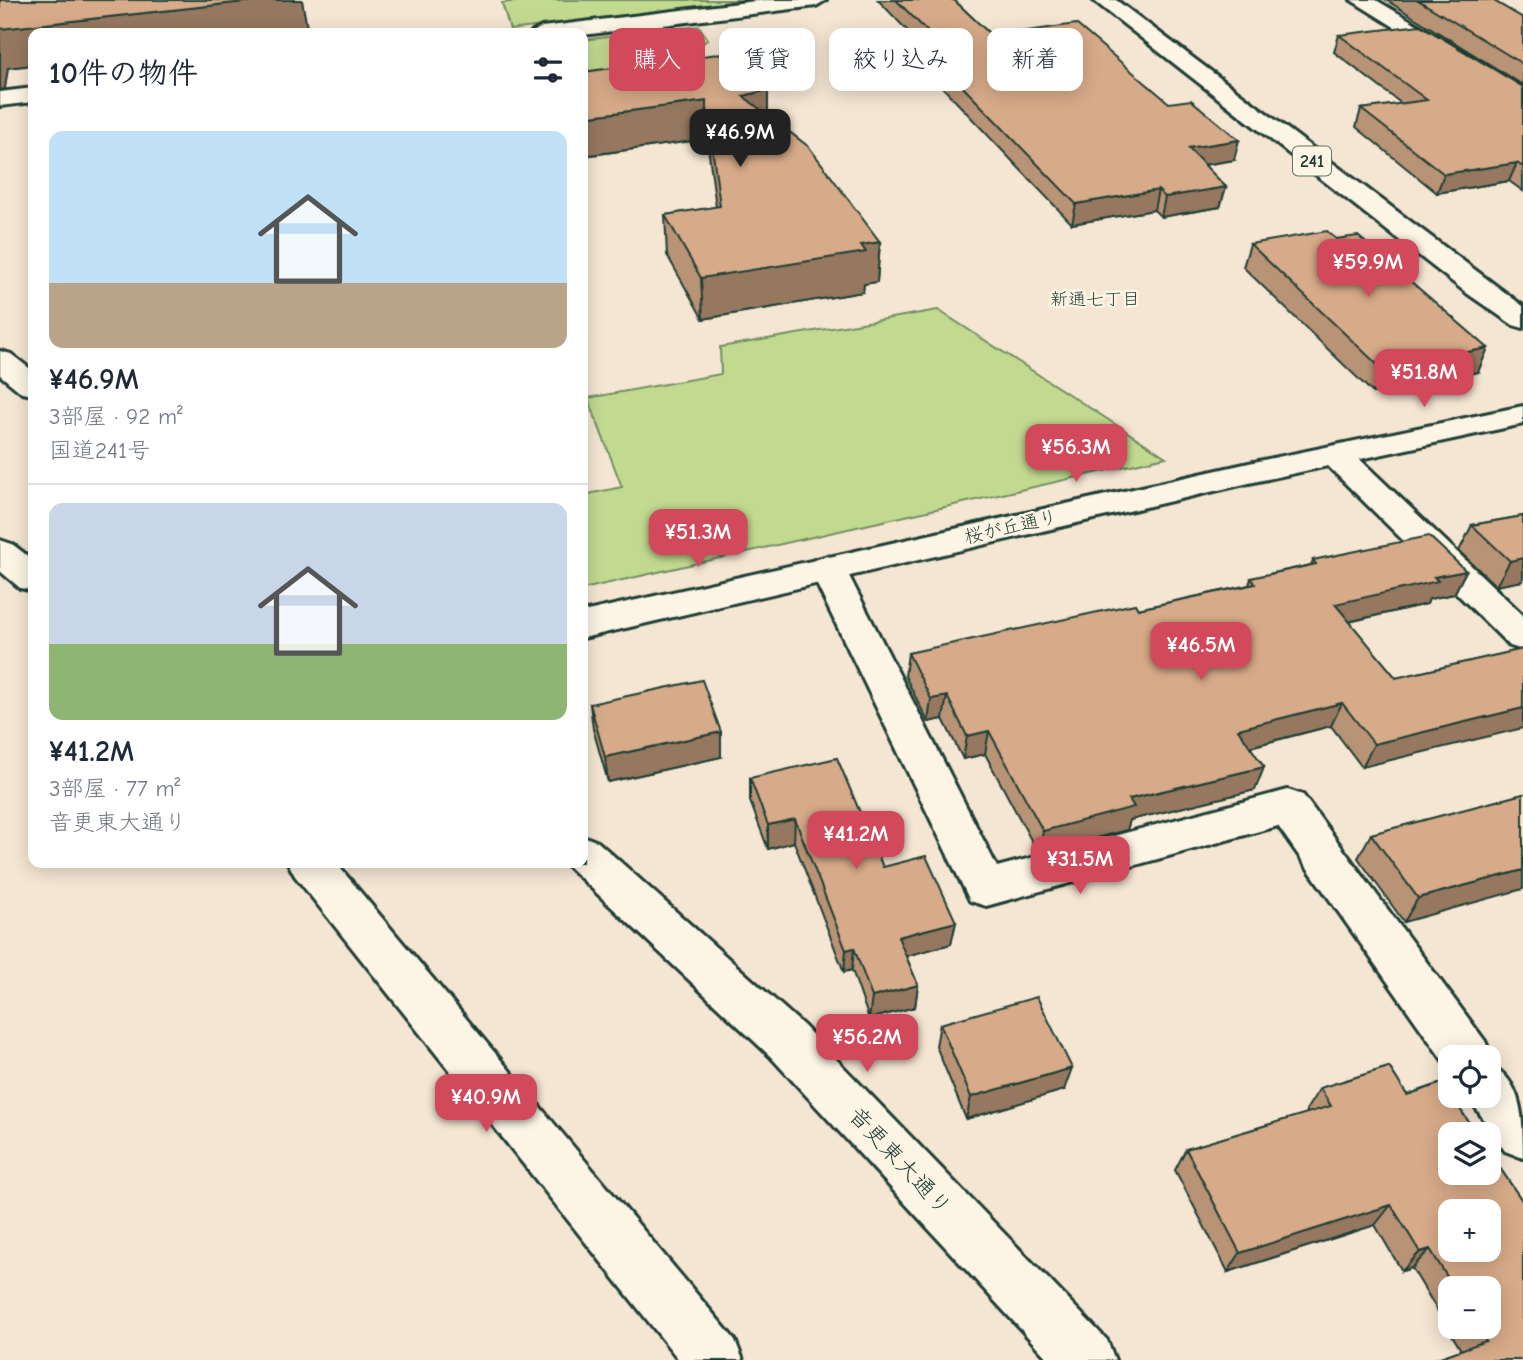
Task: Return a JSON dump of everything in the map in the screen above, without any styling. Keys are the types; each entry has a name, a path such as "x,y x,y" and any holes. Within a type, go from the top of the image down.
{"main road":[{"path":"584,28 816,0"},
{"name":"241","path":"1103,0 1478,288 1523,319"},
{"path":"1361,0 1523,97"},
{"path":"0,99 28,96"},
{"path":"0,360 28,382"},
{"name":"桜が丘通り","path":"588,624 1523,415"},
{"path":"1337,456 1523,636"},
{"path":"0,552 28,575"},
{"path":"827,569 986,888 1288,807 1459,1045"},
{"name":"音更東大通り","path":"588,859 788,1041 1087,1360"},
{"path":"314,868 715,1360"},
{"path":"1501,1104 1523,1134"}],"green space":[{"path":"526,0 755,0 526,28 509,28 502,3"},
{"path":"609,37 609,91 588,93 588,39"},
{"path":"938,310 1166,457 588,588 588,494 622,487 588,398 721,374 720,347"}],"building":[{"path":"0,0 262,0 0,29"},
{"path":"896,0 954,0 987,31 987,91 1083,91 1083,30 1169,103 1191,100 1239,140 1188,148 1226,187 1165,197 1158,190 1076,204 967,91 973,91 973,28 924,28"},
{"path":"1418,0 1492,0 1523,18 1523,64"},
{"path":"1076,24 1081,28 1048,28"},
{"path":"1420,25 1523,87 1523,167 1517,163 1444,174 1361,109 1427,100 1339,35"},
{"path":"719,54 719,91 764,91 743,96 809,147 880,242 861,245 866,252 701,278 665,215 720,206 706,101 588,116 588,71 609,69 609,91 705,91 705,56"},
{"path":"1327,231 1336,239 1358,236 1488,348 1382,369 1250,244"},
{"path":"1523,516 1523,558 1510,561 1472,525"},
{"path":"1429,536 1466,571 1434,577 1438,581 1335,604 1396,678 1523,649 1523,708 1374,744 1342,703 1238,729 1264,767 1129,799 1134,807 1043,831 989,731 967,736 947,696 931,699 908,653 1135,604 1138,609 1255,584 1251,578 1316,564 1313,560"},
{"path":"702,680 721,732 605,757 590,704"},
{"path":"837,758 883,867 926,856 956,922 898,937 918,985 872,997 854,948 846,950 795,819 768,825 750,778"},
{"path":"1523,794 1523,870 1418,898 1371,834"},
{"path":"1037,997 1072,1068 971,1097 940,1024"},
{"path":"1389,1067 1407,1095 1438,1084 1438,1108 1459,1108 1469,1122 1438,1122 1438,1185 1501,1185 1501,1170 1523,1202 1523,1360 1432,1360 1486,1341 1485,1339 1501,1339 1501,1276 1447,1276 1430,1249 1420,1252 1391,1205 1240,1253 1186,1149 1331,1106 1320,1088"}],"district":[{"name":"新通七丁目","path":"1095,299"}]}
